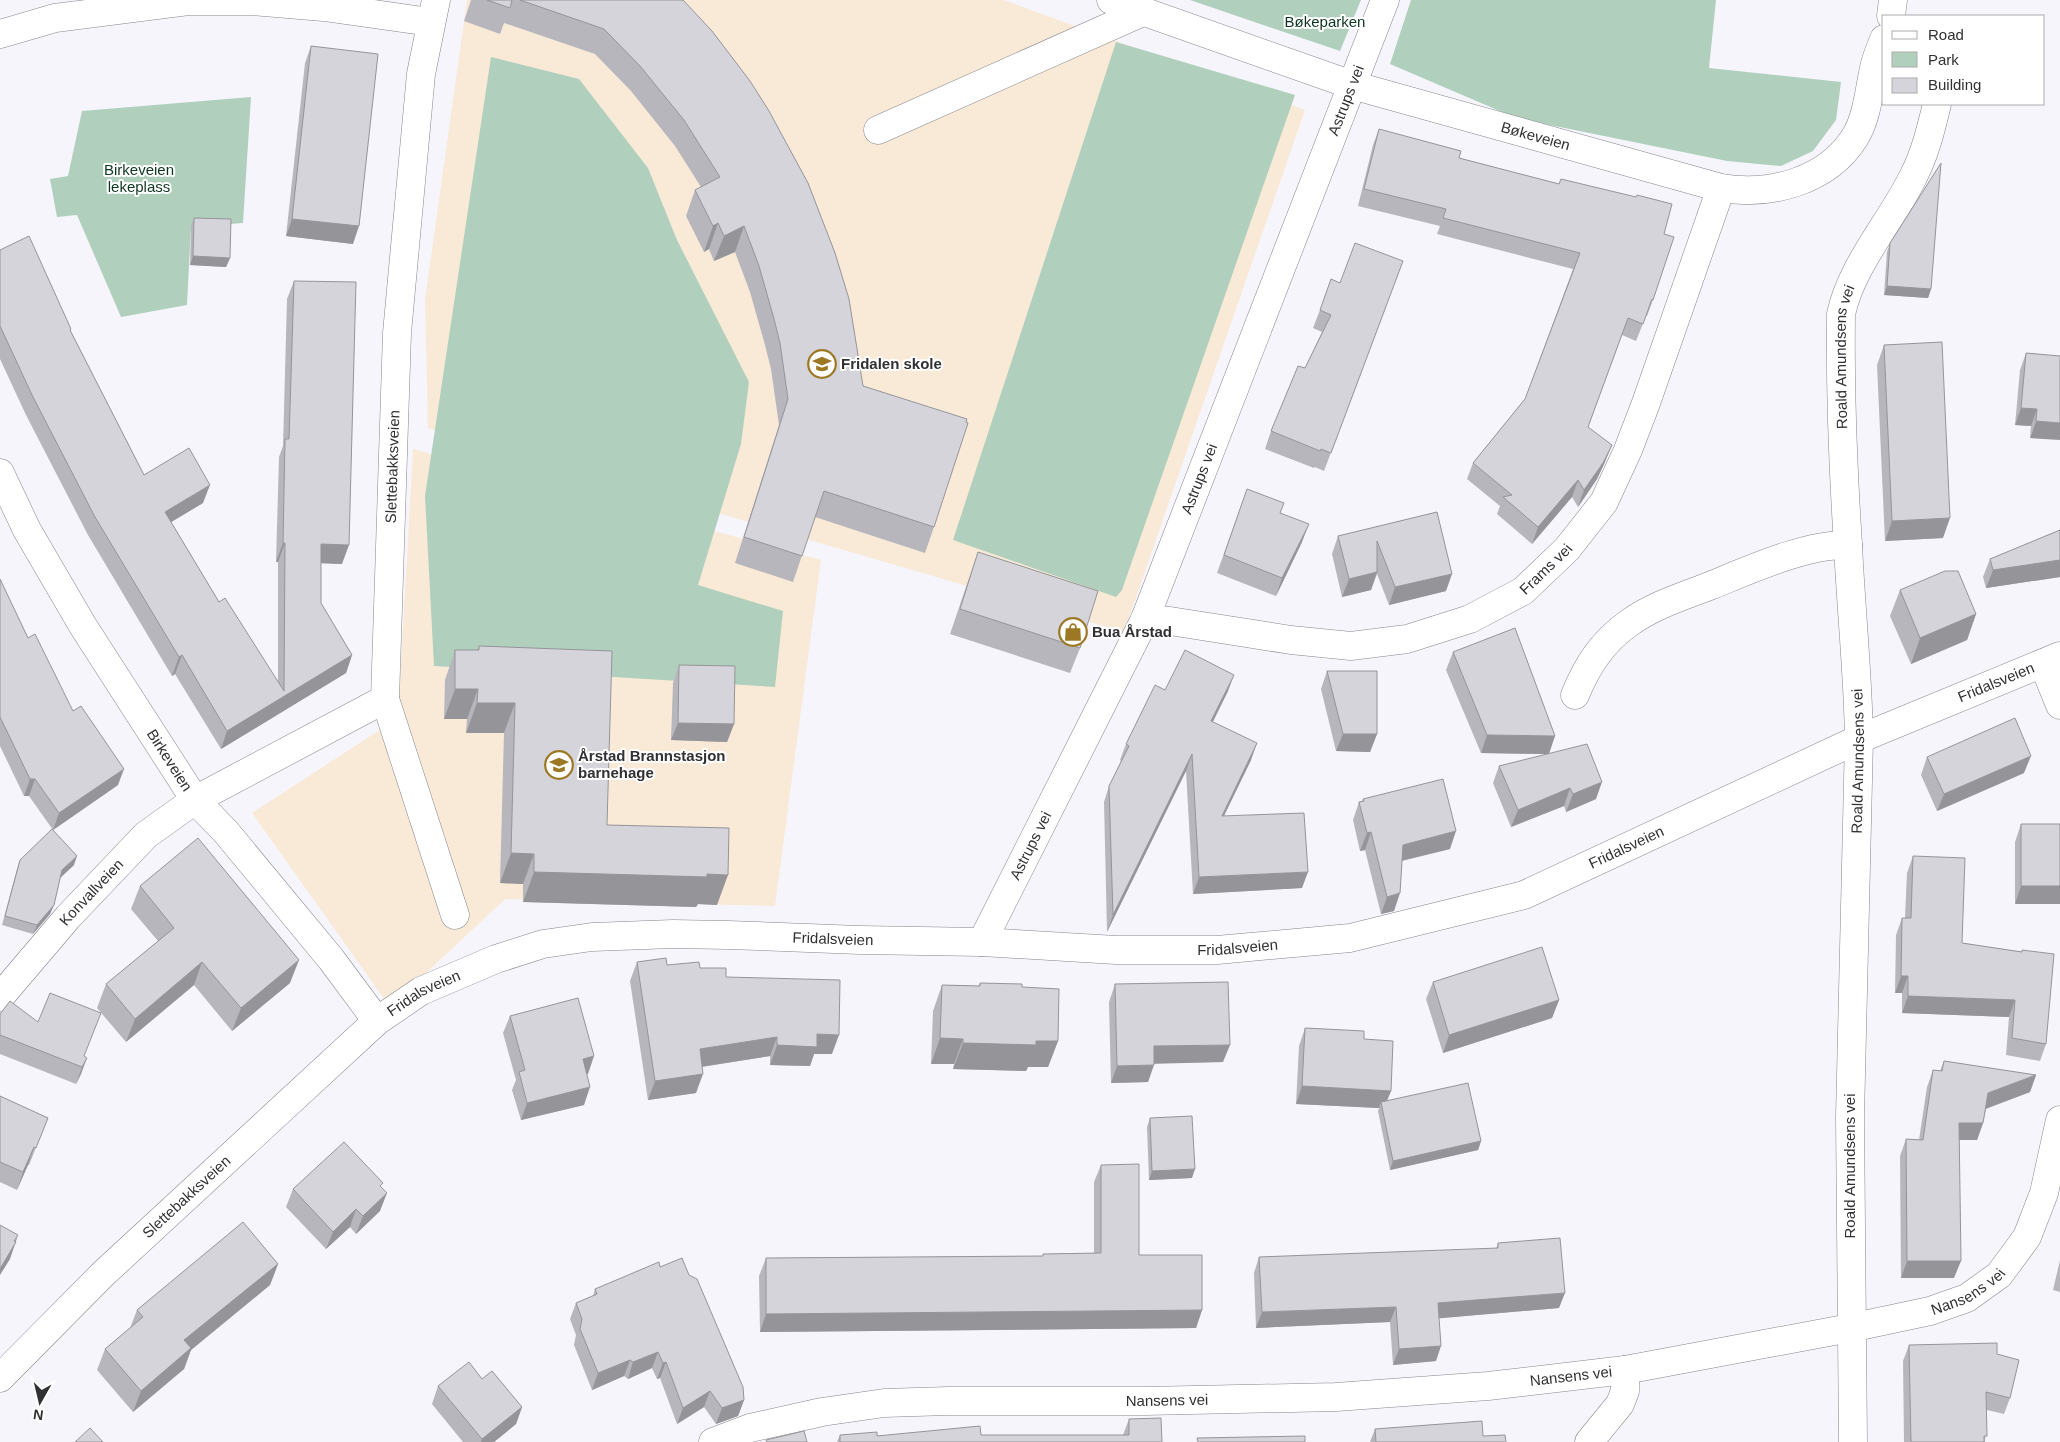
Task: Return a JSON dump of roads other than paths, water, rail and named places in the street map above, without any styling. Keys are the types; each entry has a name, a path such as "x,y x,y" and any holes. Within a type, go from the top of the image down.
{"street":[{"name":"Bøkeveien","path":"1111,0 1352,85 1720,188 1742,191 1778,188 1811,177 1836,158 1855,137 1866,107 1875,62 1882,44"},
{"name":"Astrups vei","path":"982,942 1145,619 1385,0"},
{"path":"1891,15 1893,0"},
{"name":"Slettebakksveien","path":"0,34 55,18 188,1 253,1 433,11 421,74 397,333 385,698 455,915"},
{"path":"878,130 1145,11"},
{"name":"Roald Amundsens vei","path":"1853,1442 1850,1328 1850,1117 1859,739 1848,546 1842,314 1845,297 1859,269 1913,178 1925,150 1937,105"},
{"name":"Frams vei","path":"1145,619 1170,621 1291,640 1351,646 1407,639 1470,619 1523,591 1567,550 1604,502 1628,450 1646,403 1720,188"},
{"name":"Birkeveien","path":"0,473 27,530 83,626 195,800 226,832 331,959 377,1021"},
{"path":"1575,696 1586,670 1601,648 1628,624 1653,608 1775,560 1820,548 1838,545 1848,546"},
{"path":"2052,660 2060,705"},
{"name":"Fridalsveien","path":"377,1021 421,991 496,959 543,944 592,937 674,934 982,942 1116,950 1217,950 1350,938 1524,895 1859,739 2052,660"},
{"path":"195,800 385,698"},
{"name":"Konvallveien","path":"0,997 68,917 146,835 195,800"},
{"name":"Slettebakksveien","path":"0,1378 103,1274 377,1021"},
{"name":"Nansens vei","path":"713,1442 750,1428 822,1412 884,1403 948,1401 1154,1401 1336,1397 1488,1386 1624,1370 1850,1328 1939,1308 1967,1298 1999,1276 2027,1237 2044,1193 2054,1174 2060,1120"},
{"name":"Nansens vei","path":"1589,1442 1620,1404 1625,1390 1624,1370"}],"place":[{"name":"Fridalen skole","path":"822,364"},
{"name":"Bua Årstad","path":"1073,632"},
{"name":"Årstad Brannstasjon barnehage","path":"559,765"}],"park label":[{"name":"Bøkeparken","path":"1325,22"},
{"name":"Birkeveien lekeplass","path":"139,178"}]}
